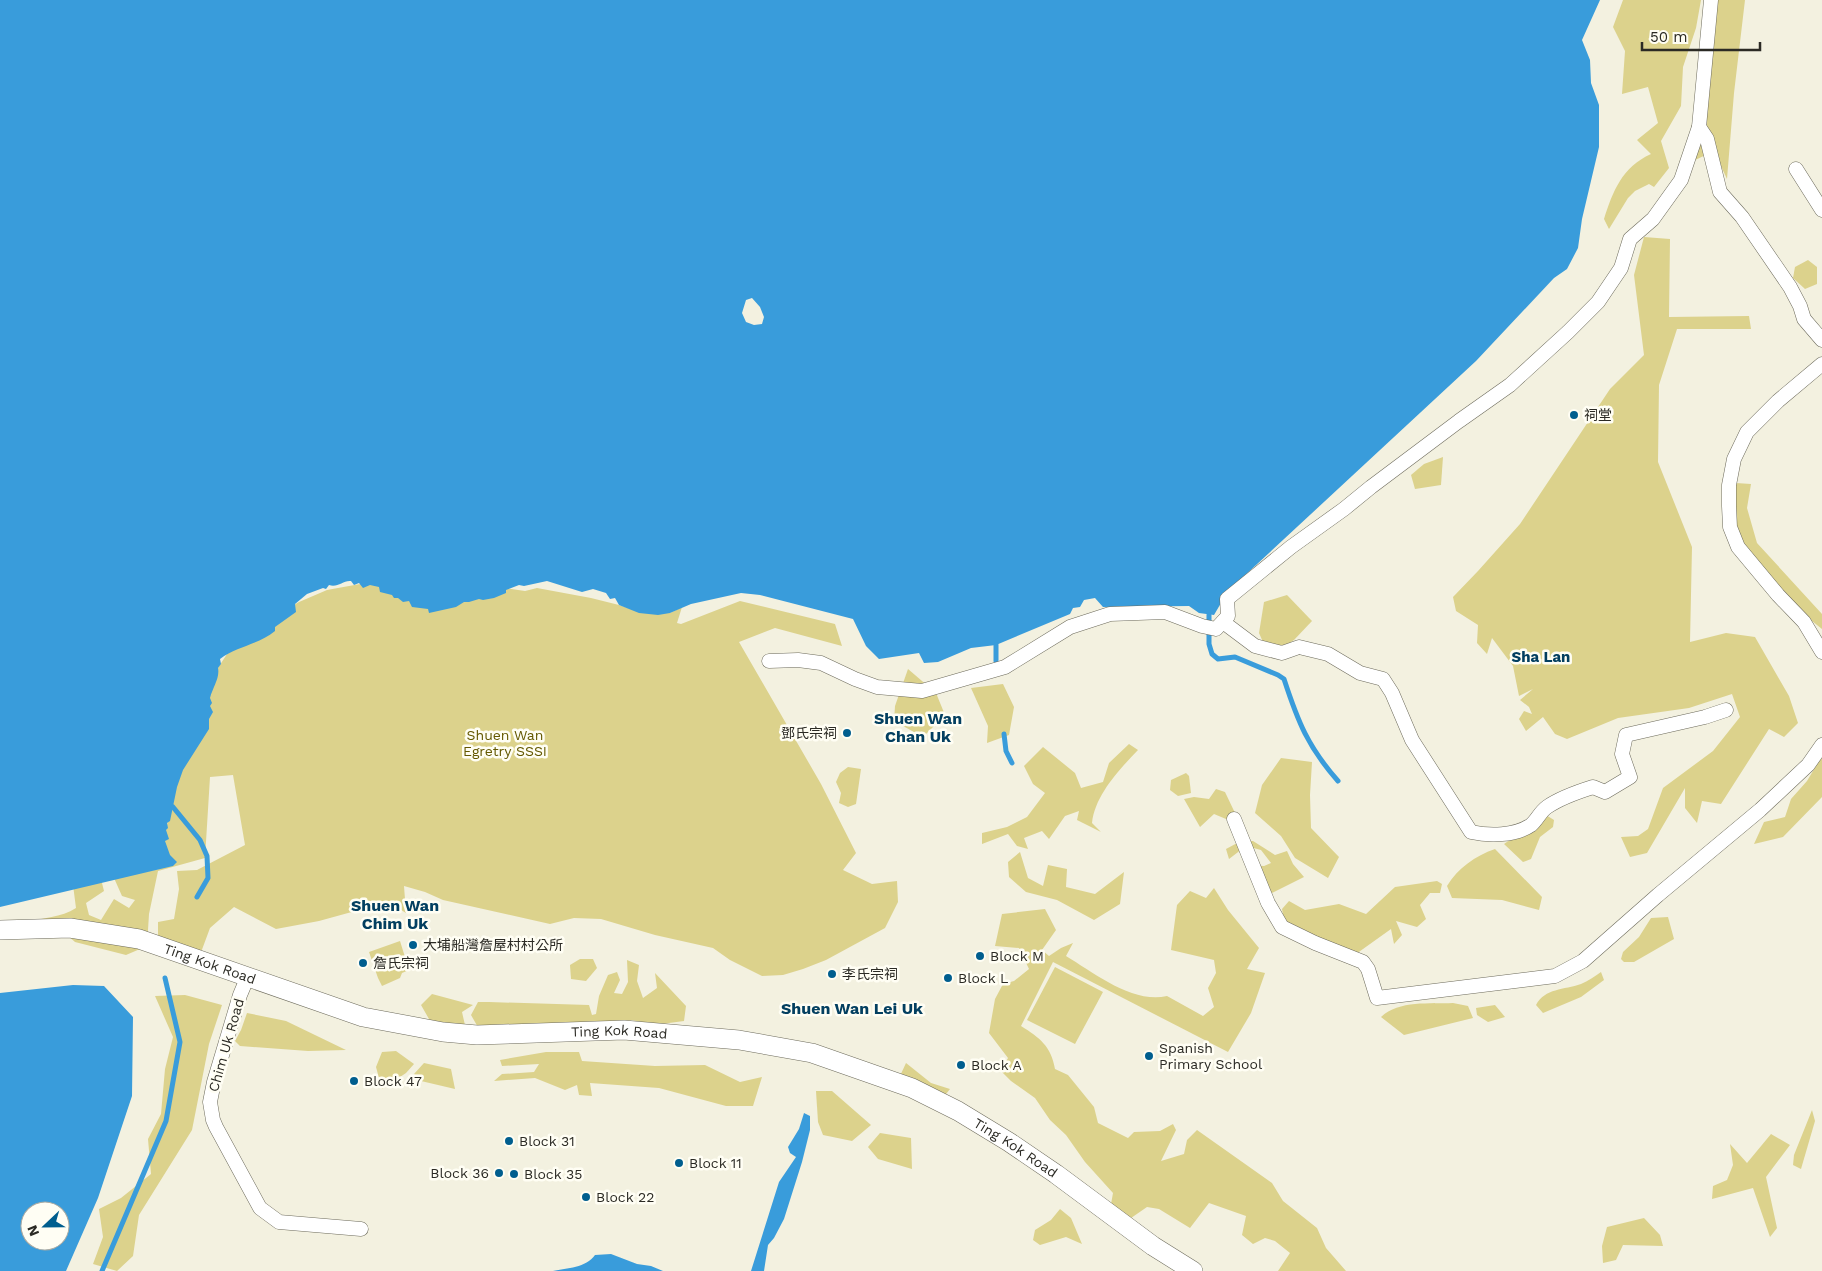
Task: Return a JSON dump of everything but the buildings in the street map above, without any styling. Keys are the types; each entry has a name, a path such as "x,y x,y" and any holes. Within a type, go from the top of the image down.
{"main road":[{"name":"Ting Kok Road","path":"0,930 70,928 139,939 363,1017 443,1032 477,1035 624,1030 739,1040 812,1053 912,1088 958,1111 1009,1142 1154,1246 1193,1271"}],"street":[{"path":"1212,625 1228,616 1227,599 1237,590 1370,487 1510,385 1598,302 1621,268 1630,239 1653,219 1681,180 1698,127 1711,0"},
{"path":"1698,127 1707,139 1720,192 1742,217 1790,288 1800,306 1804,319 1822,340"},
{"path":"1796,169 1822,210"},
{"path":"1822,364 1778,401 1746,432 1734,459 1729,485 1729,506 1730,527 1738,547 1778,595 1804,622 1822,652"},
{"path":"769,661 798,660 822,664 877,687 922,691 1005,667 1070,627 1110,614 1165,612 1212,625 1254,646 1282,653 1299,647 1328,654 1360,673 1383,679 1392,693 1412,740 1471,832 1487,835 1510,833 1531,825 1545,808 1593,786 1605,792 1630,777 1622,754 1626,735 1705,717 1726,710"},
{"path":"1234,819 1268,903 1282,927 1315,943 1363,962 1368,969 1377,998 1463,988 1555,976 1583,961 1658,895 1760,810 1808,765 1822,745"},
{"name":"Chim Uk Road","path":"248,976 237,1003 214,1082 210,1102 216,1127 260,1208 269,1215 279,1222 360,1229"}],"green space":[{"path":"1623,0 1701,0 1696,28 1683,67 1681,106 1661,141 1669,168 1654,187 1649,184 1635,191 1628,198 1609,229 1604,219 1620,181 1641,159 1651,154 1637,140 1658,123 1648,87 1622,94 1625,51 1613,27"},
{"path":"1713,0 1745,0 1734,93 1727,179 1714,151 1691,162 1697,77 1714,14"},
{"path":"1644,237 1670,239 1669,317 1749,316 1751,329 1677,329 1659,385 1658,462 1692,547 1690,642 1726,633 1755,637 1789,696 1798,723 1784,737 1769,729 1721,804 1702,801 1697,823 1685,808 1685,788 1647,853 1630,857 1621,837 1638,836 1648,829 1663,788 1713,751 1740,717 1732,694 1689,708 1618,718 1567,739 1555,734 1543,717 1526,731 1519,719 1524,711 1532,714 1529,707 1520,700 1533,689 1519,696 1513,666 1492,638 1487,654 1477,643 1478,625 1456,611 1453,597 1520,524 1610,389 1644,355 1634,275"},
{"path":"1808,260 1817,267 1817,284 1805,289 1793,278 1795,267"},
{"path":"1443,457 1441,485 1415,489 1411,475 1424,464"},
{"path":"1736,483 1751,484 1747,508 1757,543 1822,614 1822,629 1807,617 1729,533"},
{"name":"Shuen Wan Egretry SSSI","path":"371,582 505,588 525,591 537,588 591,598 634,610 670,613 682,607 677,623 681,624 740,601 835,624 842,646 775,628 739,642 821,784 856,853 843,870 872,884 897,881 898,902 885,928 826,960 803,969 783,975 762,976 730,960 713,948 655,935 601,919 574,918 550,924 443,900 404,886 406,913 388,902 319,921 276,929 234,907 210,928 200,955 158,949 158,922 174,919 179,889 177,871 197,870 245,845 233,775 210,777 205,858 158,871 149,914 147,946 126,955 75,942 66,934 25,923 58,916 76,908 73,885 100,875 104,891 86,903 89,915 101,920 114,899 129,908 135,900 122,896 114,878 159,869 179,759 199,697 227,654 263,623 299,602 327,590"},
{"path":"1287,595 1312,621 1294,640 1269,656 1259,633 1264,602"},
{"path":"908,669 936,693 945,715 923,737 894,721 895,706"},
{"path":"1003,684 1014,707 1009,735 987,743 988,726 971,688"},
{"path":"1129,744 1138,750 1109,784 1094,813 1092,823 1101,832 1077,820 1079,811 1065,816 1049,839 1042,831 1024,838 1028,849 1017,846 1008,834 982,844 982,833 1007,827 1027,817 1045,793 1033,784 1024,766 1043,747 1075,773 1081,788 1103,782 1109,763"},
{"path":"1822,756 1822,797 1783,837 1754,844 1764,822 1785,817 1791,799 1807,781"},
{"path":"1281,758 1312,762 1311,828 1339,857 1328,878 1295,858 1281,836 1255,813 1262,785"},
{"path":"848,767 861,769 856,804 848,807 839,803 841,793 836,782 840,773"},
{"path":"1186,773 1189,776 1191,793 1178,796 1170,790 1171,780"},
{"path":"1216,789 1225,792 1235,813 1226,819 1214,814 1200,827 1184,799 1194,797 1209,799"},
{"path":"1546,815 1554,820 1553,827 1540,837 1531,859 1523,862 1504,844"},
{"path":"1241,841 1253,841 1275,855 1287,851 1293,864 1304,877 1272,893 1256,873 1253,865 1264,866 1271,863 1261,850 1246,846 1229,859 1226,849"},
{"path":"1495,849 1542,897 1539,910 1502,900 1452,898 1447,886 1456,874 1474,859"},
{"path":"1020,852 1028,878 1043,886 1048,865 1067,869 1066,887 1095,894 1124,872 1120,904 1094,920 1057,900 1026,892 1009,877 1008,862"},
{"path":"1437,881 1442,884 1440,893 1430,893 1420,905 1426,919 1417,927 1396,921 1402,935 1394,944 1391,929 1349,959 1286,929 1282,909 1289,901 1305,910 1339,904 1366,914 1395,887"},
{"path":"1214,888 1228,910 1259,948 1247,969 1265,973 1251,1013 1228,1052 1053,962 1021,1026 1044,1043 1051,1054 1055,1069 1068,1075 1094,1107 1098,1123 1128,1138 1134,1132 1160,1131 1173,1124 1176,1130 1161,1161 1184,1154 1187,1140 1197,1130 1272,1183 1283,1201 1317,1228 1326,1248 1346,1271 1278,1271 1290,1253 1275,1241 1265,1238 1253,1244 1242,1235 1246,1216 1209,1203 1190,1228 1159,1209 1147,1207 1118,1227 1108,1221 1113,1193 1085,1162 1066,1135 1050,1120 1035,1098 1011,1081 1001,1071 1008,1058 989,1033 995,999 1003,984 1014,981 1029,969 1019,948 995,946 1002,914 1045,909 1056,930 1042,950 1049,956 1073,943 1066,956 1101,978 1141,996 1167,996 1203,1016 1214,1007 1208,988 1216,973 1214,960 1171,950 1177,905 1190,891 1206,898"},
{"path":"1668,917 1674,939 1634,962 1624,962 1621,959 1623,952 1639,937 1651,918"},
{"path":"400,941 409,970 402,973 400,978 382,986 369,952"},
{"path":"580,959 593,959 597,968 586,981 571,979 570,965"},
{"path":"627,960 639,965 637,981 643,998 657,988 655,973 686,1006 684,1021 654,1025 632,1020 563,1036 479,1029 471,1015 478,1002 589,1005 592,1015 596,1014 599,996 608,975 617,972 620,980 614,993 622,994 628,982"},
{"path":"1055,967 1103,992 1075,1044 1027,1020"},
{"path":"1601,972 1604,980 1581,997 1543,1013 1536,1005 1544,995 1581,984"},
{"path":"432,994 473,1005 462,1012 467,1034 433,1026 421,1005"},
{"path":"185,995 222,1005 209,1044 192,1130 139,1215 133,1256 117,1271 93,1264 103,1237 99,1209 121,1198 151,1174 148,1139 161,1114 165,1069 173,1037 155,996"},
{"path":"1453,1003 1468,1006 1473,1018 1404,1035 1381,1017 1406,1005"},
{"path":"1495,1005 1505,1017 1488,1022 1477,1015 1476,1008"},
{"path":"247,1013 286,1021 346,1050 308,1051 240,1046 235,1041"},
{"path":"396,1051 414,1064 406,1073 382,1089 376,1067 382,1052"},
{"path":"546,1052 579,1052 582,1061 655,1066 705,1065 740,1082 762,1077 753,1106 726,1106 659,1088 590,1083 592,1096 579,1095 577,1085 565,1090 535,1078 494,1081 502,1074 534,1072 539,1064 502,1066 500,1060"},
{"path":"424,1063 451,1069 455,1089 421,1081 414,1074"},
{"path":"906,1063 931,1083 950,1089 938,1104 900,1076"},
{"path":"816,1091 832,1091 871,1125 852,1141 823,1135 818,1122"},
{"path":"1812,1110 1815,1121 1801,1169 1793,1165 1794,1155"},
{"path":"880,1133 911,1138 912,1169 878,1159 868,1147"},
{"path":"1771,1134 1790,1145 1766,1177 1777,1228 1770,1237 1753,1188 1712,1199 1713,1186 1727,1180 1733,1165 1730,1144 1747,1163"},
{"path":"1060,1209 1071,1218 1082,1244 1066,1237 1040,1245 1033,1240 1035,1230 1051,1220"},
{"path":"1644,1218 1660,1235 1663,1246 1623,1245 1616,1260 1603,1263 1602,1246 1607,1227"}],"water":[{"path":"0,0 1600,0 1582,40 1590,60 1591,83 1599,105 1599,147 1582,219 1578,248 1567,269 1554,278 1476,361 1228,591 1214,615 1199,613 1189,606 1103,607 1095,598 1084,600 1080,607 1073,608 1070,614 996,645 971,648 938,662 924,663 919,653 879,659 866,646 853,619 760,595 741,593 691,604 670,613 658,615 639,613 619,605 615,598 610,599 606,593 593,589 582,592 547,581 524,586 519,585 506,590 506,593 494,598 464,602 456,607 429,613 428,609 412,607 409,601 403,602 392,595 380,592 379,587 370,585 363,588 359,583 354,585 351,581 335,586 329,585 326,589 323,588 307,594 295,604 296,612 275,627 275,631 268,636 233,651 220,659 221,664 218,668 217,679 210,698 212,703 210,706 213,712 209,719 209,729 183,770 177,787 170,821 167,823 168,828 166,830 169,839 165,841 170,855 177,862 173,866 0,907","holes":["752,298 760,307 764,317 762,324 754,325 746,322 742,313 746,300"]},
{"path":"73,985 104,986 133,1017 132,1096 98,1198 66,1271 0,1271 0,993"},
{"path":"804,1113 810,1116 810,1130 784,1219 768,1245 764,1271 751,1271 779,1182 796,1157 790,1153 788,1147 799,1129"},
{"path":"611,1254 663,1271 553,1271 587,1263 595,1255"}],"waterway":[{"path":"1209,615 1209,644 1212,654 1218,659 1235,657 1284,679 1294,708 1311,745 1338,781"},
{"path":"996,645 996,661"},
{"path":"1004,734 1006,751 1012,763"},
{"path":"173,807 200,840 207,856 208,878 197,897"},
{"path":"102,1271 166,1121 180,1042 165,978"}],"place":[{"name":"祠堂","path":"1574,415"},
{"name":"鄧氏宗祠","path":"847,733"},
{"name":"大埔船灣詹屋村村公所","path":"413,945"},
{"name":"Block M","path":"980,956"},
{"name":"詹氏宗祠","path":"363,963"},
{"name":"李氏宗祠","path":"832,974"},
{"name":"Block L","path":"948,978"},
{"name":"Spanish Primary School","path":"1149,1056"},
{"name":"Block A","path":"961,1065"},
{"name":"Block 47","path":"354,1081"},
{"name":"Block 31","path":"509,1141"},
{"name":"Block 11","path":"679,1163"},
{"name":"Block 36","path":"499,1173"},
{"name":"Block 35","path":"514,1174"},
{"name":"Block 22","path":"586,1197"}],"district":[{"name":"Sha Lan","path":"1541,657"},
{"name":"Shuen Wan Chan Uk","path":"918,727"},
{"name":"Shuen Wan Chim Uk","path":"395,914"},
{"name":"Shuen Wan Lei Uk","path":"852,1008"}]}
